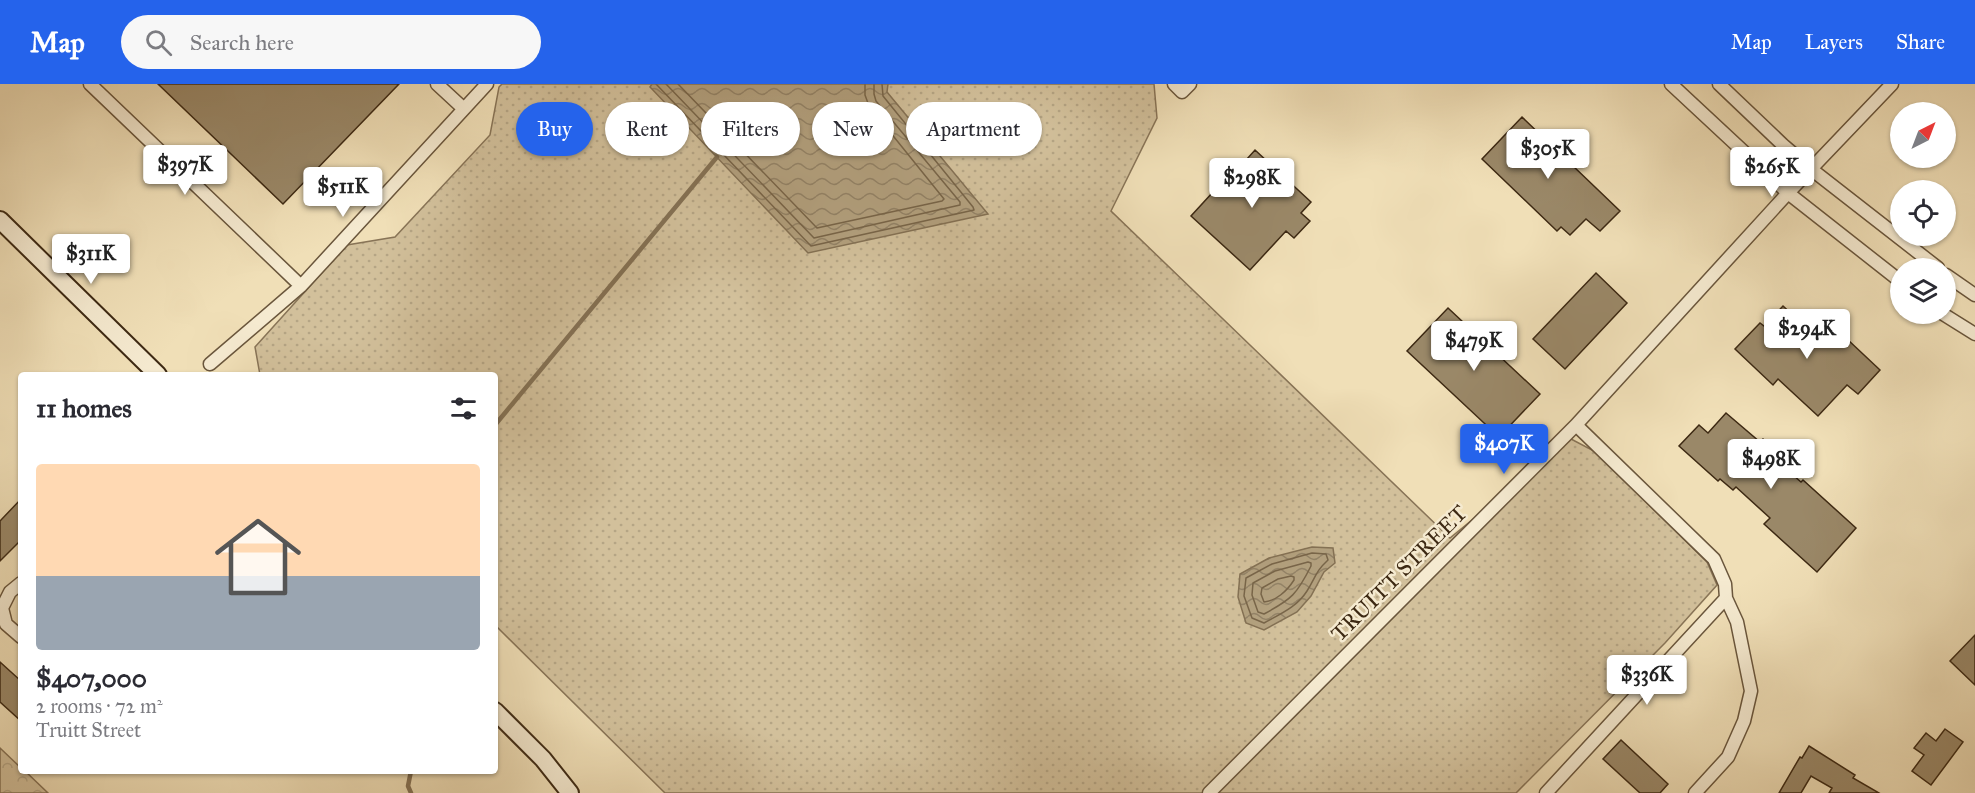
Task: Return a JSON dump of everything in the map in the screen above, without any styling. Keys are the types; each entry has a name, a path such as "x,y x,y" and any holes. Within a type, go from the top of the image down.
{"main road":[{"path":"0,220 155,372"},
{"path":"498,714 543,759 570,793"}],"street":[{"path":"90,84 301,286"},
{"path":"437,84 464,109"},
{"path":"210,364 301,286 487,84"},
{"path":"1671,84 1788,193 1890,272"},
{"path":"1719,84 1782,145 1925,258"},
{"name":"TRUITT STREET","path":"1209,793 1576,425 1788,193 1892,84"},
{"path":"1956,282 1975,295"},
{"path":"1956,322 1975,334"},
{"path":"1576,425 1714,559 1725,584 1726,598 1737,622 1751,691 1744,721 1728,756 1695,793"},
{"path":"18,585 10,592 2,608 6,624 18,634"},
{"path":"1546,793 1726,598"}],"green space":[{"path":"502,84 1154,84 1157,118 1111,211 1450,538 1571,439 1594,451 1707,562 1717,585 1665,643 1516,793 665,793 498,628 498,372 259,372 255,347 347,245 395,237 490,135 499,87"},
{"path":"0,748 18,765 18,774 28,774 48,793 0,793"}],"water":[{"path":"652,84 888,84 887,92 906,115 906,156 940,156 988,214 808,253 716,156 800,156 800,102 701,102 701,141 689,128 689,102 664,102 650,87"},
{"path":"1312,547 1333,548 1335,563 1324,572 1311,596 1297,612 1264,630 1246,623 1238,597 1240,574 1269,558"}],"building":[{"path":"158,84 399,84 283,204"},
{"path":"1522,117 1620,211 1600,231 1586,219 1570,235 1561,227 1557,231 1482,159"},
{"path":"1255,150 1311,202 1301,213 1310,221 1294,238 1286,231 1250,270 1191,216 1224,180 1216,173 1228,160 1238,169"},
{"path":"1596,273 1627,303 1565,369 1533,339"},
{"path":"1783,306 1817,337 1830,323 1880,370 1858,394 1847,385 1818,416 1778,379 1773,385 1735,349 1760,323 1764,326"},
{"path":"1448,308 1540,394 1499,437 1407,351"},
{"path":"1726,413 1760,442 1763,439 1773,448 1768,453 1801,482 1803,480 1856,528 1817,572 1764,524 1770,518 1736,487 1733,490 1720,479 1718,481 1679,446 1699,425 1708,433"},
{"path":"18,502 18,543 0,561 0,521"},
{"path":"1975,635 1975,685 1950,661"},
{"path":"0,662 18,678 18,718 0,702"},
{"path":"1945,729 1963,742 1931,785 1912,771 1924,755 1914,748 1926,733 1936,741"},
{"path":"1621,740 1668,784 1660,793 1640,793 1603,759"},
{"path":"1809,746 1855,775 1853,778 1879,793 1829,793 1832,788 1811,776 1801,793 1779,793"}],"waterway":[{"path":"498,421 717,157"},
{"path":"410,774 408,786 411,793"}]}
